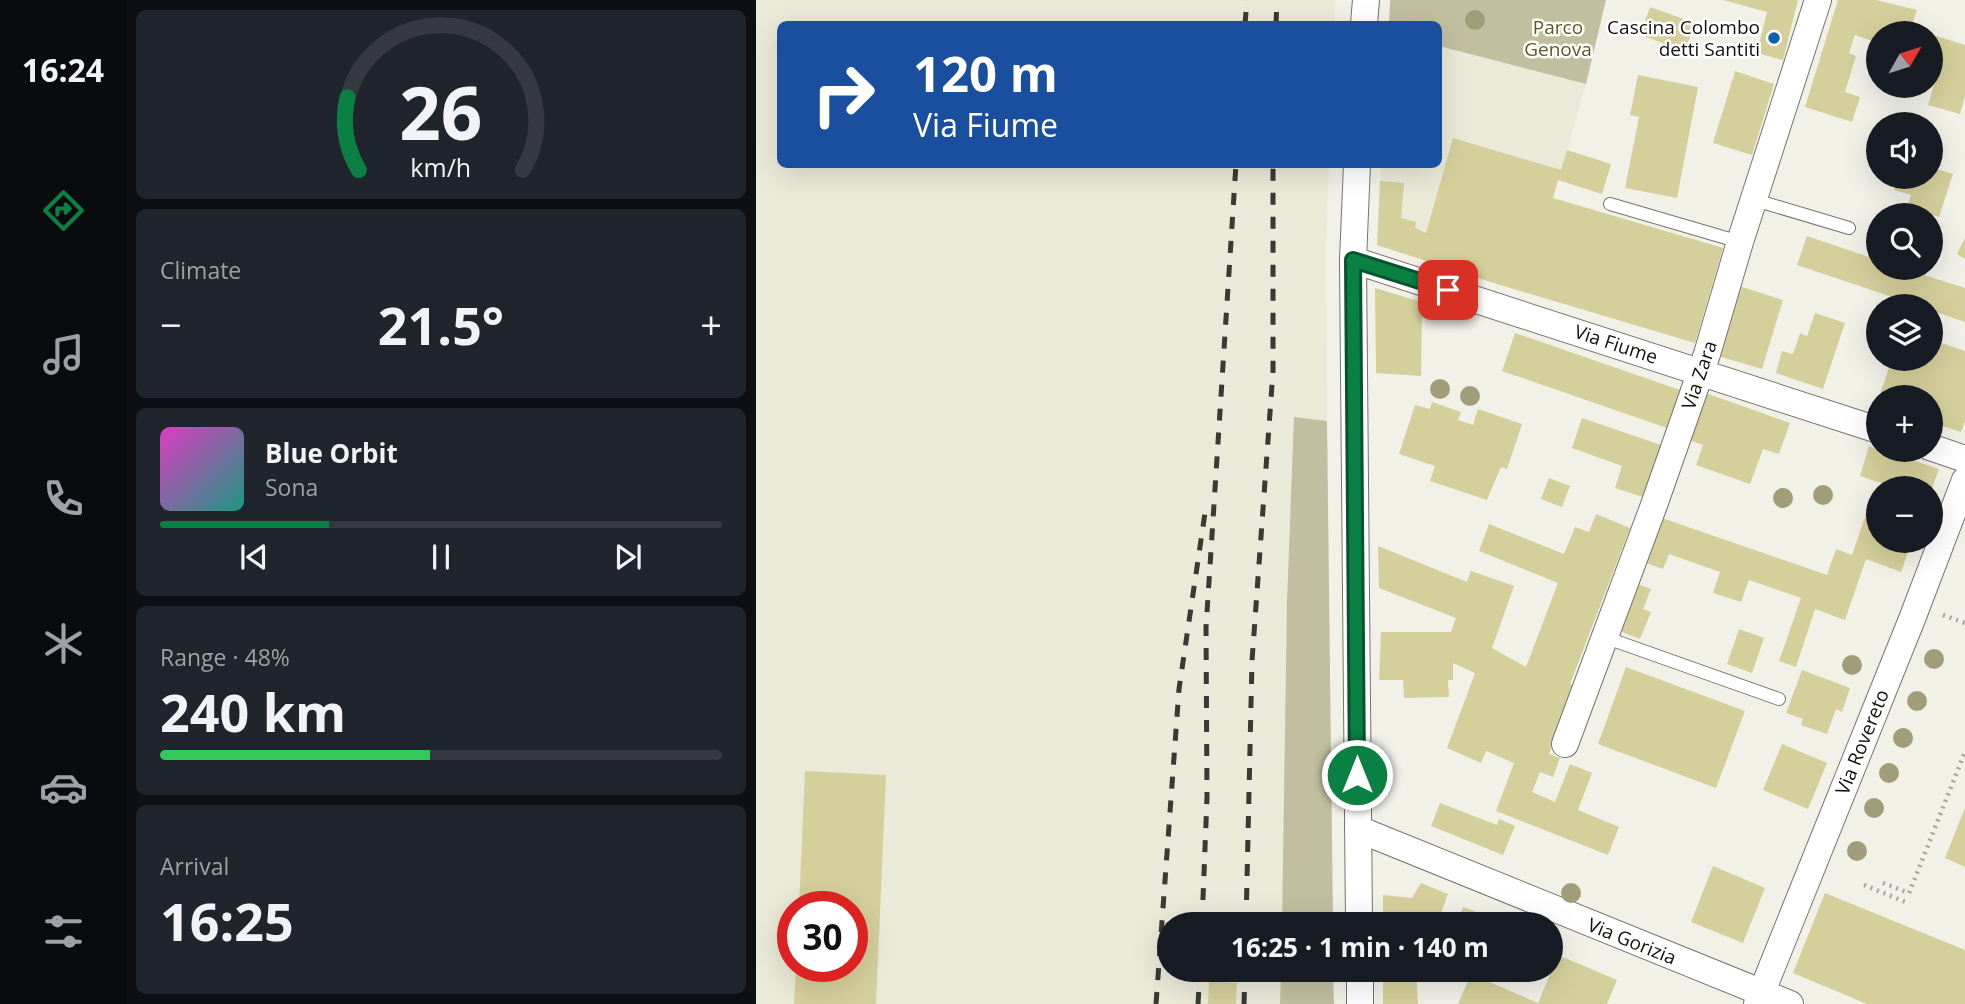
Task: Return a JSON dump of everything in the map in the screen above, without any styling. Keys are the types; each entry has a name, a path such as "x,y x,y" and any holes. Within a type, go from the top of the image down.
{"street":[{"path":"1364,21 1366,0"},
{"name":"Via Zara","path":"1564,744 1701,372 1818,0"},
{"path":"1357,168 1353,260 1359,912"},
{"name":"Via Fiume","path":"1353,260 1866,426"},
{"path":"1943,451 1965,459"},
{"name":"Via Rovereto","path":"1759,998 1912,619 1965,480"},
{"name":"Via Gorizia","path":"1358,830 1759,998 1790,1004"},
{"path":"1360,982 1360,1004"}],"lane":[{"path":"1755,200 1849,228"},
{"path":"1610,204 1741,242"},
{"path":"1604,636 1779,699"}],"path":[{"path":"1933,611 1965,623"},
{"path":"1883,883 1909,893 1965,752"},
{"path":"1864,885 1908,903"}],"shaded area":[{"path":"756,0 1335,0 1334,21 777,21 777,168 1329,168 1326,245 1333,912 1157,912 1157,982 1333,982 1334,1004 756,1004"},
{"path":"1442,47 1586,84 1553,198 1723,248 1695,343 1377,245 1381,168 1442,168"}],"green space":[{"name":"Parco Genova","path":"1390,0 1606,0 1586,84 1442,47 1442,21 1389,21"},
{"path":"1294,417 1327,421 1333,912 1282,912 1287,602"},
{"path":"1281,982 1333,982 1334,1004 1280,1004"}],"building":[{"name":"Cascina Colombo detti Santiti","path":"1723,0 1798,0 1783,60 1757,53 1767,12"},
{"path":"1838,0 1876,0 1917,10 1913,21 1866,21 1866,39 1855,35 1849,53 1856,56 1845,92 1860,97 1852,122 1805,107"},
{"path":"1650,7 1695,23 1685,51 1640,35"},
{"path":"1943,38 1965,45 1965,96 1960,114 1928,105 1930,98 1943,98"},
{"path":"1735,71 1774,84 1752,155 1713,143"},
{"path":"1638,75 1698,87 1677,198 1625,188 1639,117 1630,115"},
{"path":"1453,138 1561,170 1567,150 1611,164 1602,194 1558,180 1553,198 1723,248 1695,343 1377,245 1380,181 1404,183 1401,218 1416,222 1415,228 1426,233"},
{"path":"1943,171 1953,174 1943,205 1908,203 1911,195 1894,190 1943,189"},
{"path":"1807,236 1866,256 1866,280 1940,280 1965,288 1965,322 1943,314 1943,294 1883,294 1797,265"},
{"path":"1965,238 1965,259 1957,254"},
{"path":"1739,286 1783,300 1762,369 1718,356"},
{"path":"1375,288 1422,302 1421,376 1376,373"},
{"path":"1815,313 1845,323 1823,389 1776,373 1782,351 1793,354 1800,333 1807,336"},
{"path":"1515,333 1680,390 1667,428 1502,371"},
{"path":"1943,343 1965,351 1965,421 1961,432 1943,426 1943,385 1883,385 1888,371 1943,371"},
{"path":"1703,392 1790,423 1779,454 1763,449 1750,484 1696,465 1703,445 1686,439"},
{"path":"1432,402 1461,412 1458,420 1473,425 1478,409 1522,424 1507,469 1501,467 1487,500 1430,481 1435,466 1399,454 1415,405 1430,409"},
{"path":"1582,418 1661,445 1643,497 1615,488 1622,466 1572,448"},
{"path":"1866,456 1866,462 1918,462 1939,469 1936,476 1860,476"},
{"path":"1549,478 1570,486 1562,507 1541,499"},
{"path":"1596,514 1630,528 1570,684 1576,686 1549,754 1560,758 1553,777 1540,772 1532,792 1555,802 1570,764 1592,773 1578,810 1619,827 1608,855 1496,811 1514,763 1486,751 1481,763 1447,748 1475,673 1453,663 1453,680 1448,680 1449,697 1404,698 1403,680 1379,680 1381,632 1451,632 1456,618 1379,588 1378,546 1467,582 1471,571 1514,586 1492,648 1526,667 1558,583 1479,551 1489,524 1564,554 1575,527 1589,532"},
{"path":"1866,514 1866,553 1908,553 1901,572 1866,559 1845,620 1815,609 1796,667 1779,661 1801,598 1749,580 1741,602 1713,593 1720,572 1669,554 1663,569 1643,562 1659,517 1827,575 1836,549 1852,555"},
{"path":"1635,583 1651,589 1643,609 1651,612 1640,639 1617,630"},
{"path":"1739,629 1764,638 1752,673 1727,664"},
{"path":"1626,667 1745,711 1716,788 1598,744"},
{"path":"1802,670 1850,688 1842,712 1836,709 1827,734 1801,725 1803,719 1786,713"},
{"path":"1782,744 1827,763 1808,809 1763,790"},
{"path":"805,771 886,775 876,1004 794,1004 795,982 868,982 868,891 800,891"},
{"path":"1440,803 1497,825 1499,819 1515,826 1503,855 1431,826"},
{"path":"1965,808 1965,867 1945,858"},
{"path":"1713,866 1765,888 1743,943 1691,922"},
{"path":"1421,883 1448,894 1441,912 1383,912 1383,895 1412,898"},
{"path":"1825,893 1965,950 1965,1004 1867,1004 1793,973"},
{"path":"1463,907 1477,912 1461,912"},
{"path":"1563,957 1617,980 1607,1004 1458,1004 1468,982 1489,982 1538,1003 1547,982 1563,982"},
{"path":"1209,982 1237,983 1236,1004 1208,1004"},
{"path":"1383,982 1417,982 1418,1004 1383,1004"}],"railway":[{"path":"1245,21 1247,0"},
{"path":"1276,21 1277,0"},
{"path":"1202,912 1207,797 1206,628 1236,168"},
{"path":"1246,912 1252,661 1273,371 1273,168"},
{"path":"1156,1004 1179,689 1205,513"},
{"path":"1198,1004 1199,982"},
{"path":"1244,1004 1245,982"}],"place":[{"name":"Cascina Colombo detti Santiti","path":"1774,38"}],"route":[{"path":"1357,775 1353,260 1448,290"}]}
